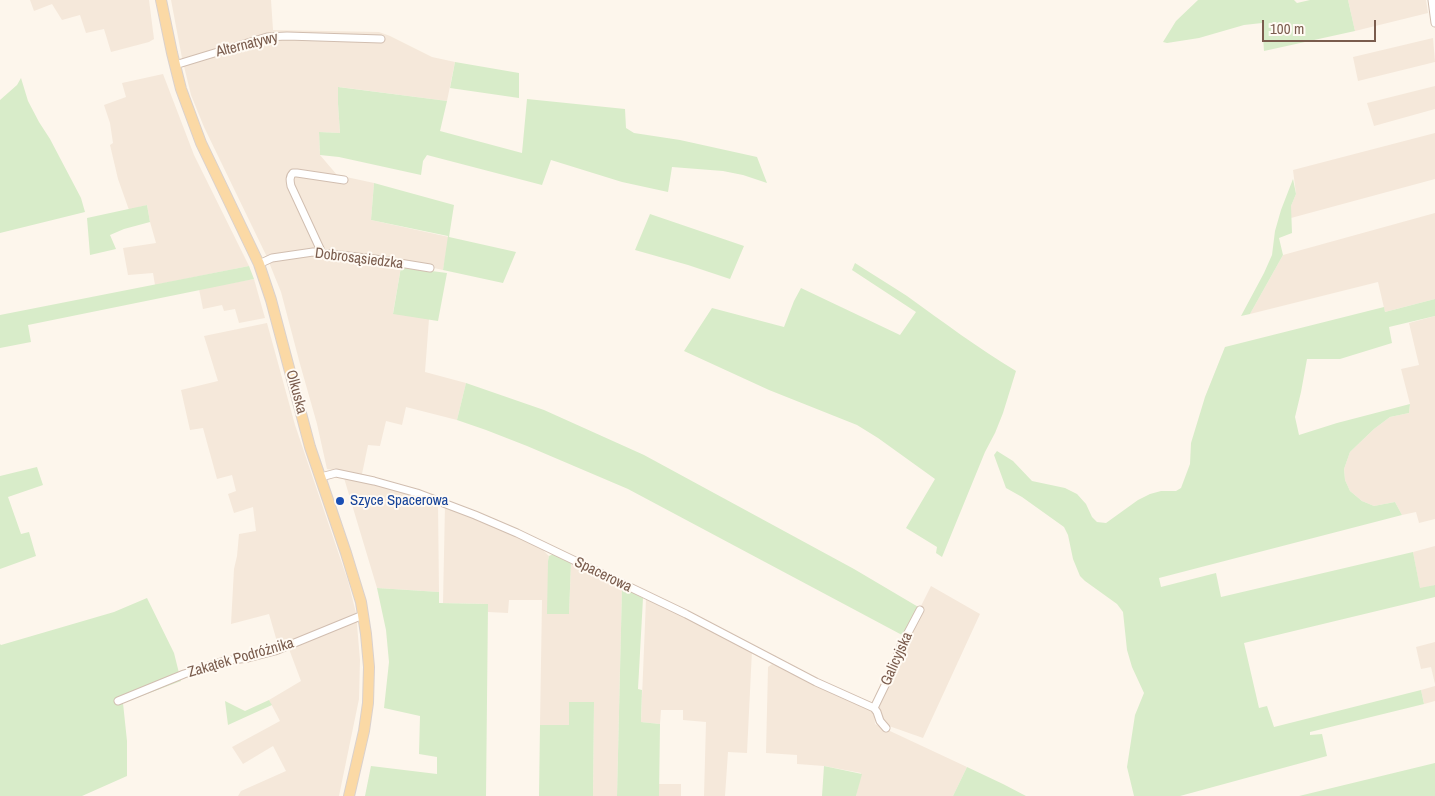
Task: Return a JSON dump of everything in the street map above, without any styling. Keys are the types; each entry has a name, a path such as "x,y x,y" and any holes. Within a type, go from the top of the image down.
{"main road":[{"name":"Olkuska","path":"162,0 174,65 181,89 201,143 259,264 271,300 310,447 361,602 369,667 368,703 364,731 349,796"}],"street":[{"path":"1432,0 1435,23"},
{"name":"Alternatywy","path":"174,65 268,37 381,39"},
{"path":"322,253 291,186 290,179 293,173 297,173 344,180"},
{"name":"Dobrosąsiedzka","path":"259,264 272,258 313,252 430,268"},
{"name":"Spacerowa","path":"321,477 336,473 374,481 417,493 475,515 517,533 686,614 792,670 876,710"},
{"name":"Galicyjska","path":"876,710 901,646 920,610"},
{"name":"Zakątek Podróżnika","path":"118,701 184,674 224,661 248,658 275,651 363,615"},
{"path":"876,710 880,721 886,728"}],"shaded area":[{"path":"30,0 149,0 154,39 111,52 104,29 86,33 80,15 62,20 52,4 34,11"},
{"path":"171,0 271,0 273,30 379,32 432,57 455,62 447,101 339,87 340,133 319,132 320,155 337,175 374,183 371,220 449,237 443,270 402,261 393,313 429,319 425,372 466,383 457,420 406,407 402,425 386,421 380,446 368,445 362,474 327,469 317,424 281,292 266,255 204,127 191,95"},
{"path":"1348,0 1426,0 1428,13 1355,31"},
{"path":"1433,38 1435,62 1358,81 1353,57"},
{"path":"163,74 194,155 249,266 155,285 153,273 128,275 123,248 156,243 147,205 129,210 118,179 110,145 113,143 110,123 104,105 126,97 122,83"},
{"path":"1435,86 1435,109 1374,126 1367,103"},
{"path":"1435,133 1435,179 1291,218 1291,206 1296,194 1293,170"},
{"path":"1435,213 1435,299 1385,312 1378,282 1250,314 1283,255"},
{"path":"254,279 265,318 239,323 235,309 224,311 222,305 203,309 199,289"},
{"path":"1435,316 1435,519 1419,523 1416,512 1402,515 1395,502 1374,506 1362,501 1350,491 1345,480 1344,469 1350,452 1374,429 1390,417 1409,413 1410,404 1401,369 1419,365 1409,323"},
{"path":"267,323 295,425 348,581 356,613 360,660 359,699 339,796 238,796 241,791 286,771 273,746 243,764 232,747 280,721 269,700 301,681 289,649 280,652 269,614 231,624 234,569 239,534 256,531 253,507 234,513 228,494 236,491 232,475 217,479 203,428 190,430 181,390 218,381 204,336"},
{"path":"344,478 384,486 438,503 439,592 377,588"},
{"path":"445,505 537,544 549,556 548,561 569,614 571,563 622,587 617,796 593,796 594,702 569,725 540,725 542,600 509,600 508,613 488,612 488,604 443,603"},
{"path":"1435,546 1435,585 1420,589 1413,552"},
{"path":"931,586 980,614 923,738 889,726 883,721 874,699 902,635 920,608"},
{"path":"646,599 752,650 747,753 728,752 725,796 704,796 706,722 683,720 683,710 661,710 660,724 641,722"},
{"path":"1435,642 1435,684 1431,667 1421,669 1416,647"},
{"path":"772,664 874,710 875,724 967,767 953,796 856,796 861,773 824,766 797,764 797,755 766,753 768,667"},
{"path":"1435,686 1435,701 1424,704 1421,690"},
{"path":"659,784 681,784 681,796 659,796"}],"green space":[{"path":"1198,0 1294,0 1297,3 1310,0 1348,0 1355,31 1264,51 1262,23 1244,25 1199,38 1163,42 1176,21"},
{"path":"455,62 519,73 519,98 450,88"},
{"path":"21,78 28,101 81,198 85,212 0,233 0,100 17,85"},
{"path":"338,87 447,101 440,131 522,153 527,99 625,109 626,128 634,133 680,140 757,157 767,183 723,171 672,167 668,192 622,182 551,160 542,185 427,155 423,161 421,175 339,157 320,155 319,132 340,133"},
{"path":"1293,179 1296,194 1291,206 1292,233 1279,238 1283,255 1250,314 1241,316 1272,255 1275,231"},
{"path":"374,183 454,205 449,237 516,252 503,283 443,270 448,236 371,220"},
{"path":"147,205 150,222 110,235 116,249 90,255 87,218"},
{"path":"650,214 744,246 730,279 635,250"},
{"path":"855,263 907,296 974,344 1016,371 1003,413 942,557 936,553 937,547 906,528 935,479 857,425 769,390 684,351 712,308 784,327 801,288 900,335 916,312 852,270"},
{"path":"249,266 254,279 28,325 31,342 0,348 0,315"},
{"path":"401,267 447,273 438,321 393,314"},
{"path":"1435,299 1435,316 1389,327 1392,343 1340,359 1307,359 1295,417 1299,435 1410,404 1409,413 1390,417 1374,429 1350,452 1344,469 1345,480 1350,491 1362,501 1374,506 1395,502 1402,515 1159,578 1161,587 1216,573 1221,597 1413,552 1420,588 1435,585 1435,597 1244,643 1259,708 1267,706 1274,727 1421,690 1424,704 1310,732 1310,735 1322,734 1327,756 1180,796 1134,796 1127,767 1135,715 1144,693 1132,667 1127,650 1123,612 1117,604 1080,576 1064,527 1006,488 994,455 997,451 1013,461 1032,481 1065,488 1077,494 1086,504 1092,517 1097,522 1106,523 1138,500 1150,494 1161,491 1176,491 1181,488 1190,464 1191,443 1205,397 1225,347 1384,307 1385,312"},
{"path":"466,383 544,410 644,455 854,569 920,608 902,635 628,489 527,446 457,420"},
{"path":"37,467 43,485 8,497 21,534 29,532 36,556 0,569 0,476"},
{"path":"553,554 571,563 569,614 547,614 548,561 549,556"},
{"path":"622,587 643,598 638,689 642,690 641,722 660,724 659,796 617,796"},
{"path":"377,588 439,592 439,603 488,604 486,796 365,796 371,766 437,774 437,757 419,754 420,716 384,708 389,662 386,630"},
{"path":"147,598 174,653 181,681 123,703 127,741 127,776 82,796 0,796 0,644 114,612"},
{"path":"269,700 272,705 228,725 225,701 245,711"},
{"path":"569,702 594,702 593,796 539,796 540,725 569,725"},
{"path":"1435,763 1435,796 1299,796"},
{"path":"824,766 862,774 856,796 822,796"},
{"path":"967,767 1003,784 1026,796 953,796"}],"place":[{"name":"Szyce Spacerowa","path":"340,501"}]}
